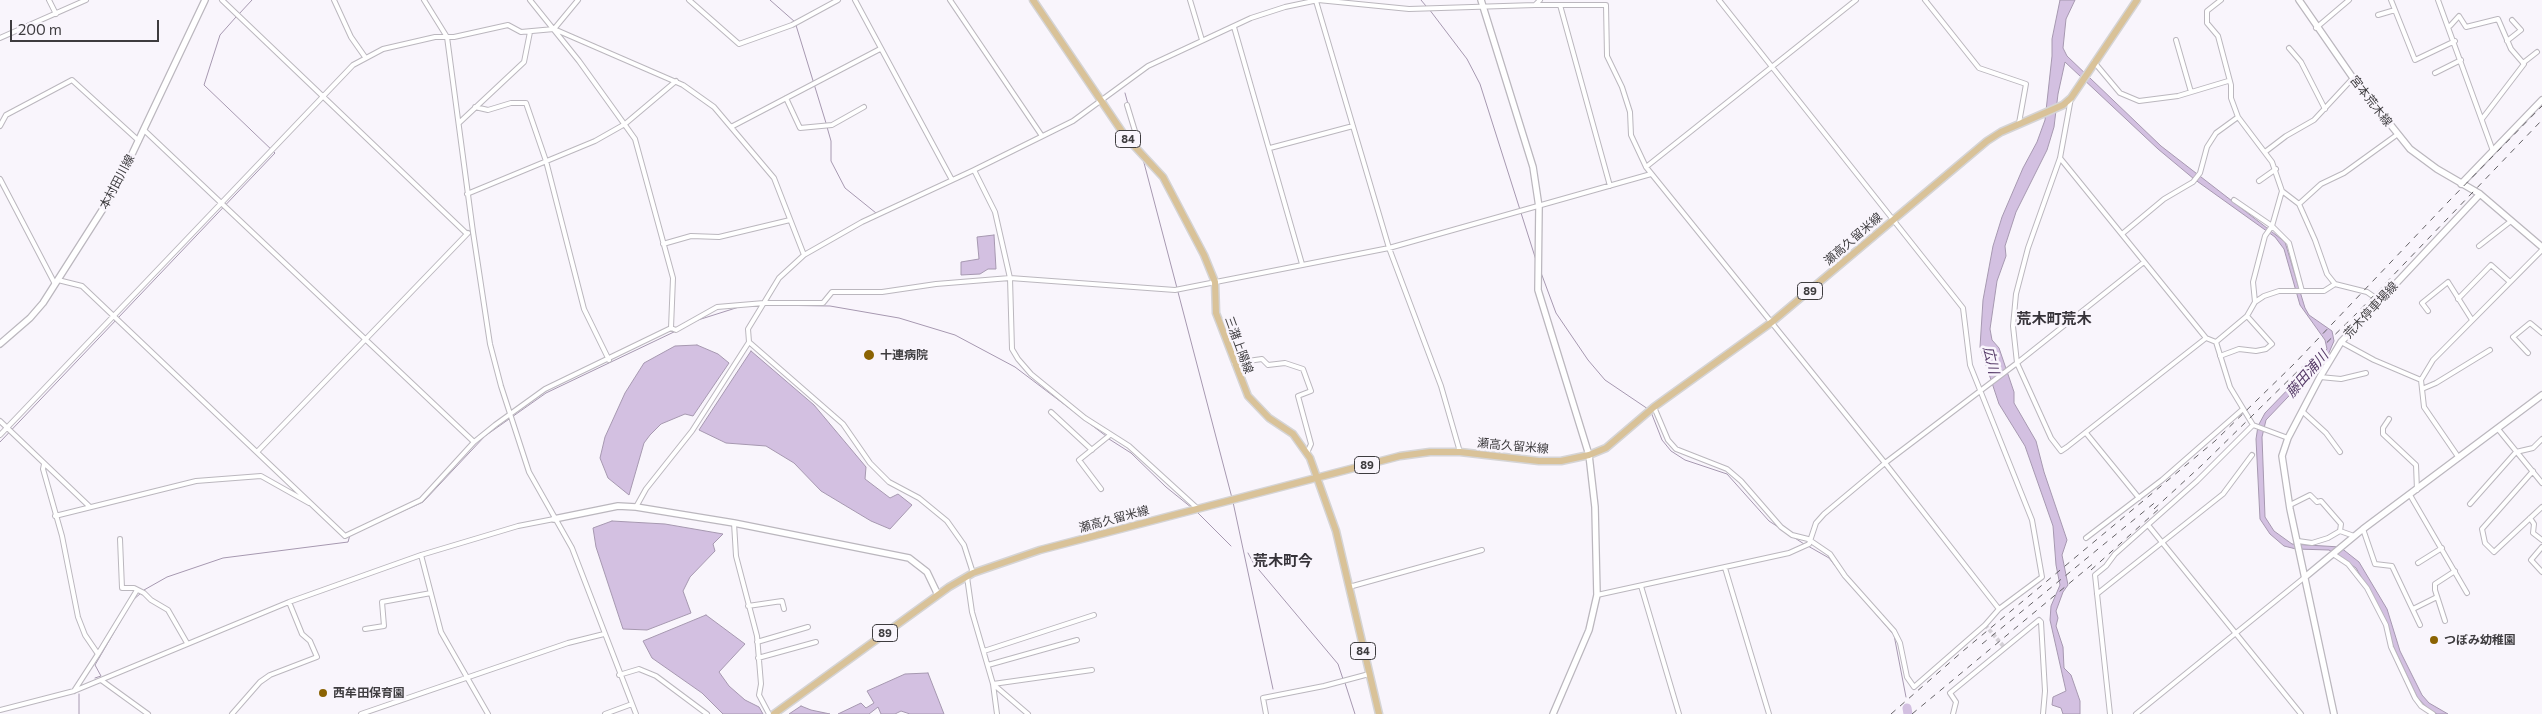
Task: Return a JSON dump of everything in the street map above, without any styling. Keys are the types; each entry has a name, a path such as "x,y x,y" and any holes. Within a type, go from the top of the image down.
{"main road":[{"name":"三潴上陽線","path":"1033,0 1125,136 1163,177 1204,255 1215,282 1216,313 1244,389 1255,405 1293,434 1307,453 1336,530 1378,714"},
{"name":"瀬高久留米線","path":"774,714 938,595 966,577 1040,550 1400,456 1430,452 1460,452 1539,461 1561,461 1589,455 1606,448 1654,407 1772,322 1987,140 2063,105 2071,98 2137,0"}],"street":[{"path":"49,0 56,14"},
{"path":"0,38 86,0"},
{"name":"本村田川線","path":"0,344 30,318 56,282 115,190 204,0"},
{"path":"222,0 466,233"},
{"path":"334,0 351,37 366,57"},
{"path":"424,0 447,37 460,122 467,194 490,344 510,415 529,472 572,548 619,675 636,714"},
{"path":"530,0 554,29 635,139 673,278 671,328"},
{"path":"554,29 578,0"},
{"path":"689,0 738,44 792,25 838,0"},
{"path":"855,0 952,180"},
{"path":"950,0 1042,136"},
{"path":"1190,0 1202,40"},
{"path":"1535,4 1540,0"},
{"path":"1654,407 1668,440 1676,448 1727,469 1741,481 1781,527 1792,535 1810,541 1830,554 1845,576 1894,631 1900,643 1907,678 1914,687 1985,625 1999,609 2042,577 2032,520 1970,366 1964,308 1719,0"},
{"path":"1646,167 1856,0"},
{"path":"1925,0 1980,68 2026,84 2023,122"},
{"path":"2216,342 2247,316 2255,302 2253,282 2265,236 2272,226 2282,191 2276,169 2238,117 2218,36 2207,23 2207,11 2221,0"},
{"name":"宮本荒木線","path":"2299,0 2316,28 2398,134 2420,158 2461,184"},
{"path":"2316,28 2350,0"},
{"path":"2391,0 2415,60 2455,41"},
{"path":"2438,0 2450,26 2493,151"},
{"path":"1316,1 1389,248 1441,386 1460,452"},
{"path":"973,573 964,545 947,521 919,498 890,482 870,463 843,424 750,342 748,329 779,278 804,254 862,222 1073,121 1103,101 1148,66 1251,18 1285,7 1316,1 1409,9 1483,3 1606,5 1607,56 1622,87 1630,112 1631,135 1646,167 1885,463 1999,609"},
{"path":"1483,3 1526,137 1533,167 1539,207 1538,290 1589,455 1597,532 1597,595 1589,630 1553,714"},
{"path":"1560,5 1610,186"},
{"path":"2378,15 2395,10"},
{"path":"2450,26 2459,16 2466,27 2498,19 2507,42 2524,64"},
{"path":"2507,42 2521,30 2512,20"},
{"path":"0,435 353,65 383,49 435,37 447,37 508,25 515,30 530,32 554,29 676,81 714,107 774,178 804,254"},
{"path":"1234,27 1302,264"},
{"path":"460,122 524,62 530,32"},
{"path":"2176,40 2190,92"},
{"path":"2289,48 2301,62 2325,109"},
{"path":"731,127 880,49"},
{"path":"2482,119 2524,64 2537,52"},
{"path":"2435,73 2461,60"},
{"path":"2094,62 2120,93 2133,100 2151,100 2190,92 2228,81"},
{"path":"2265,152 2286,136 2314,120 2353,78"},
{"path":"0,126 6,116 72,80 139,141"},
{"path":"467,194 595,141 625,124 676,81"},
{"path":"786,98 800,128 832,125 864,107"},
{"path":"2071,98 2060,158 2028,248 2016,294 2013,326 2015,364 2050,438 2061,451 2206,338"},
{"path":"2459,458 2424,407 2421,380 2433,360 2542,249 2480,194 2461,184 2542,100"},
{"path":"475,107 488,110 511,103 526,103 546,161 584,309 609,360"},
{"path":"1127,105 1138,141 1137,149"},
{"path":"2122,234 2164,199 2193,182 2200,173 2207,147 2216,133 2238,117"},
{"path":"1270,148 1353,126"},
{"path":"144,130 474,442"},
{"path":"2299,204 2321,184 2344,173 2398,134"},
{"path":"2060,158 2206,338 2216,342"},
{"path":"2259,181 2276,169"},
{"path":"974,170 995,212 1010,278 1012,349 1018,359 1031,374 1085,418 1129,446 1198,509"},
{"path":"0,180 56,282 82,286 316,506 345,536 421,500 474,442 545,390 671,328 676,330 717,307 764,303 823,303 832,292 882,292 936,284 1010,278 1175,290 1389,248 1651,174"},
{"path":"2282,191 2299,204 2327,274 2335,284 2366,292 2380,301"},
{"name":"荒木停車場線","path":"2334,714 2282,466 2282,456 2288,438 2341,342 2480,194"},
{"path":"2234,200 2272,226 2288,243 2302,290"},
{"path":"663,244 691,236 719,237 790,220"},
{"path":"2479,246 2511,221"},
{"path":"258,452 466,233 473,232"},
{"path":"1597,595 1789,553 1809,544 1816,523 1824,514 1885,463 1985,388 2144,262"},
{"path":"2458,299 2491,265 2510,282"},
{"path":"2428,311 2422,303 2448,282 2472,320"},
{"path":"2255,302 2279,291 2324,291 2335,284"},
{"path":"2220,356 2239,349 2245,351 2266,350 2272,344 2247,316"},
{"path":"2528,353 2513,337 2530,323 2542,333"},
{"path":"636,506 646,489 692,431 750,342"},
{"path":"2216,342 2230,387 2254,426 2288,438"},
{"path":"2341,342 2374,360 2421,380"},
{"path":"2422,389 2436,383 2490,350"},
{"path":"1234,363 1262,359 1268,366 1285,363 1303,370 1311,391 1298,396 1311,444 1307,453"},
{"path":"2320,377 2341,379 2366,373"},
{"path":"2136,714 2363,529 2417,491 2542,394"},
{"path":"2086,538 2139,498 2243,410"},
{"path":"2302,411 2326,433 2340,452"},
{"path":"1051,412 1092,450"},
{"path":"2389,419 2383,428 2383,434 2416,465 2417,491"},
{"path":"0,421 90,507"},
{"path":"2110,714 2095,575 2106,566 2115,554 2254,426"},
{"path":"2498,429 2542,483"},
{"path":"2086,433 2139,498"},
{"path":"1101,489 1079,460 1110,435"},
{"path":"2470,504 2516,452 2533,448 2542,439"},
{"path":"2097,594 2223,494 2252,455"},
{"path":"44,464 43,468 62,536 78,617 85,635 98,654"},
{"path":"2532,471 2482,529 2485,544 2494,552 2542,506"},
{"path":"55,516 196,481 261,476 316,506"},
{"path":"2290,505 2310,495 2317,502 2322,501 2341,524 2340,532"},
{"path":"2410,495 2468,593"},
{"path":"0,710 74,691 290,602 421,555 518,526 618,506 636,506 734,523 909,558 927,572 938,595"},
{"path":"2530,518 2534,524 2533,533 2542,540"},
{"path":"734,523 736,556 757,642 761,684 759,695 769,714"},
{"path":"2148,525 2301,714"},
{"path":"2363,529 2375,564 2392,566 2420,625"},
{"path":"2298,541 2312,543 2340,532 2356,536"},
{"path":"120,539 122,588 137,590 171,614 187,643"},
{"path":"2542,547 2531,560 2542,572"},
{"path":"2418,563 2442,548"},
{"path":"1349,587 1482,550"},
{"path":"2333,554 2353,568 2367,588 2386,625 2391,647 2415,698 2421,706 2433,714"},
{"path":"421,555 440,632 488,714"},
{"path":"1725,568 1769,714"},
{"path":"2445,621 2435,584 2455,571"},
{"path":"966,577 972,612 993,684 997,714"},
{"path":"1641,586 1679,714"},
{"path":"74,691 137,590"},
{"path":"365,629 384,626 382,602 431,593"},
{"path":"2414,609 2437,597"},
{"path":"748,606 782,601 784,609"},
{"path":"232,714 260,682 270,675 317,657 310,641 302,634 290,602"},
{"path":"984,651 1094,616"},
{"path":"1953,714 1956,702 1950,693 2039,620 2041,622 2045,691 2043,714"},
{"path":"757,642 808,626"},
{"path":"361,714 468,679 568,643 604,634"},
{"path":"988,665 1077,640"},
{"path":"758,658 816,642"},
{"path":"619,675 639,669 656,676 707,714"},
{"path":"993,684 1092,670"},
{"path":"1266,714 1263,698 1324,686 1368,674"},
{"path":"101,680 148,714"},
{"path":"993,684 1028,714"},
{"path":"605,714 632,704"}],"water":[{"path":"2060,0 2075,0 2066,19 2063,48 2067,56 2161,146 2285,242 2305,308 2309,315 2332,331 2334,341 2328,355 2266,420 2262,437 2265,517 2274,531 2292,544 2340,547 2359,562 2387,609 2400,651 2422,695 2429,703 2448,714 2437,714 2428,709 2417,697 2393,646 2386,620 2356,568 2329,550 2296,549 2284,546 2270,534 2260,519 2256,439 2258,426 2265,413 2327,349 2325,340 2300,305 2284,249 2275,237 2194,179 2158,149 2065,62 2058,94 2054,127 2047,150 2016,212 2005,246 2006,256 1997,281 1990,329 1992,340 1999,348 2014,392 2014,403 2036,441 2044,472 2067,540 2062,555 2068,585 2063,592 2056,611 2058,618 2056,626 2063,647 2064,668 2071,675 2080,701 2080,714 2063,714 2061,708 2052,705 2053,697 2066,691 2050,620 2051,606 2060,585 2056,565 2053,526 2025,446 1999,404 1980,347 1983,300 1993,246 2002,217 2023,168 2037,142 2045,120 2052,39"},
{"path":"994,235 996,269 988,269 980,274 961,275 961,262 979,259 977,237"},
{"path":"697,345 718,354 729,363 693,416 685,414 661,424 650,435 644,443 629,495 608,478 600,458 605,437 625,393 644,363 675,346"},
{"path":"751,351 814,405 866,467 865,479 890,498 898,494 912,505 890,529 871,521 821,491 794,463 766,446 726,443 699,430"},
{"path":"612,521 665,524 723,534 713,544 715,551 690,577 683,591 691,613 647,630 623,629 596,547 593,528"},
{"path":"706,615 745,644 719,672 729,686 745,700 759,707 763,714 723,714 702,693 652,658 643,641"},
{"path":"928,673 944,714 910,714 901,711 895,714 881,714 878,707 869,714 838,714 861,703 866,708 874,703 867,691 905,674"},
{"path":"801,706 811,710 830,714 789,714"}],"waterway":[{"path":"239,14 252,0"},
{"path":"770,0 795,22 826,123"},
{"path":"1421,0 1426,6"},
{"path":"1429,9 1467,59 1480,84 1536,260"},
{"path":"0,442 275,153 204,85 220,35 236,17"},
{"path":"1125,93 1128,104"},
{"path":"827,127 831,141 831,161 845,188 876,213"},
{"path":"1143,159 1177,288"},
{"path":"1540,270 1556,313 1588,360 1605,380 1648,409"},
{"path":"1178,292 1232,498"},
{"path":"765,305 830,306 899,318 955,335 1015,367 1106,436"},
{"path":"698,320 739,307"},
{"path":"374,524 423,502 485,436 546,393 676,331"},
{"path":"1651,412 1662,440 1671,451 1685,460 1727,474 1769,521 1804,544"},
{"path":"1109,439 1131,453 1166,487 1192,508"},
{"path":"1233,502 1273,689"},
{"path":"1197,512 1231,546"},
{"path":"144,590 167,577 223,558 348,542 350,535"},
{"path":"1808,546 1829,558 1851,586"},
{"path":"1248,553 1254,564 1338,664 1343,679"},
{"path":"133,600 141,593"},
{"path":"1869,606 1894,635 1906,697"},
{"path":"95,678 101,676 95,665 127,610"},
{"path":"1345,683 1355,714"},
{"path":"79,694 79,714"},
{"path":"1907,708 1908,714"}],"tunnel":[{"path":"1985,625 2005,648"}],"railway":[{"path":"1891,714 1963,651 2215,441 2295,363 2542,106"},
{"path":"2154,509 2202,465 2357,313 2542,120"},
{"path":"1982,644 2158,500"},
{"path":"2091,570 2161,507"},
{"path":"1912,714 2095,562"}],"place":[{"name":"十連病院","path":"869,355"},
{"name":"つぼみ幼稚園","path":"2434,640"},
{"name":"西牟田保育園","path":"323,693"}],"district":[{"name":"荒木町荒木","path":"2054,319"},
{"name":"荒木町今","path":"1283,561"}],"water label":[{"name":"広川","path":"1991,360"},
{"name":"藤田浦川","path":"2307,374"}]}
